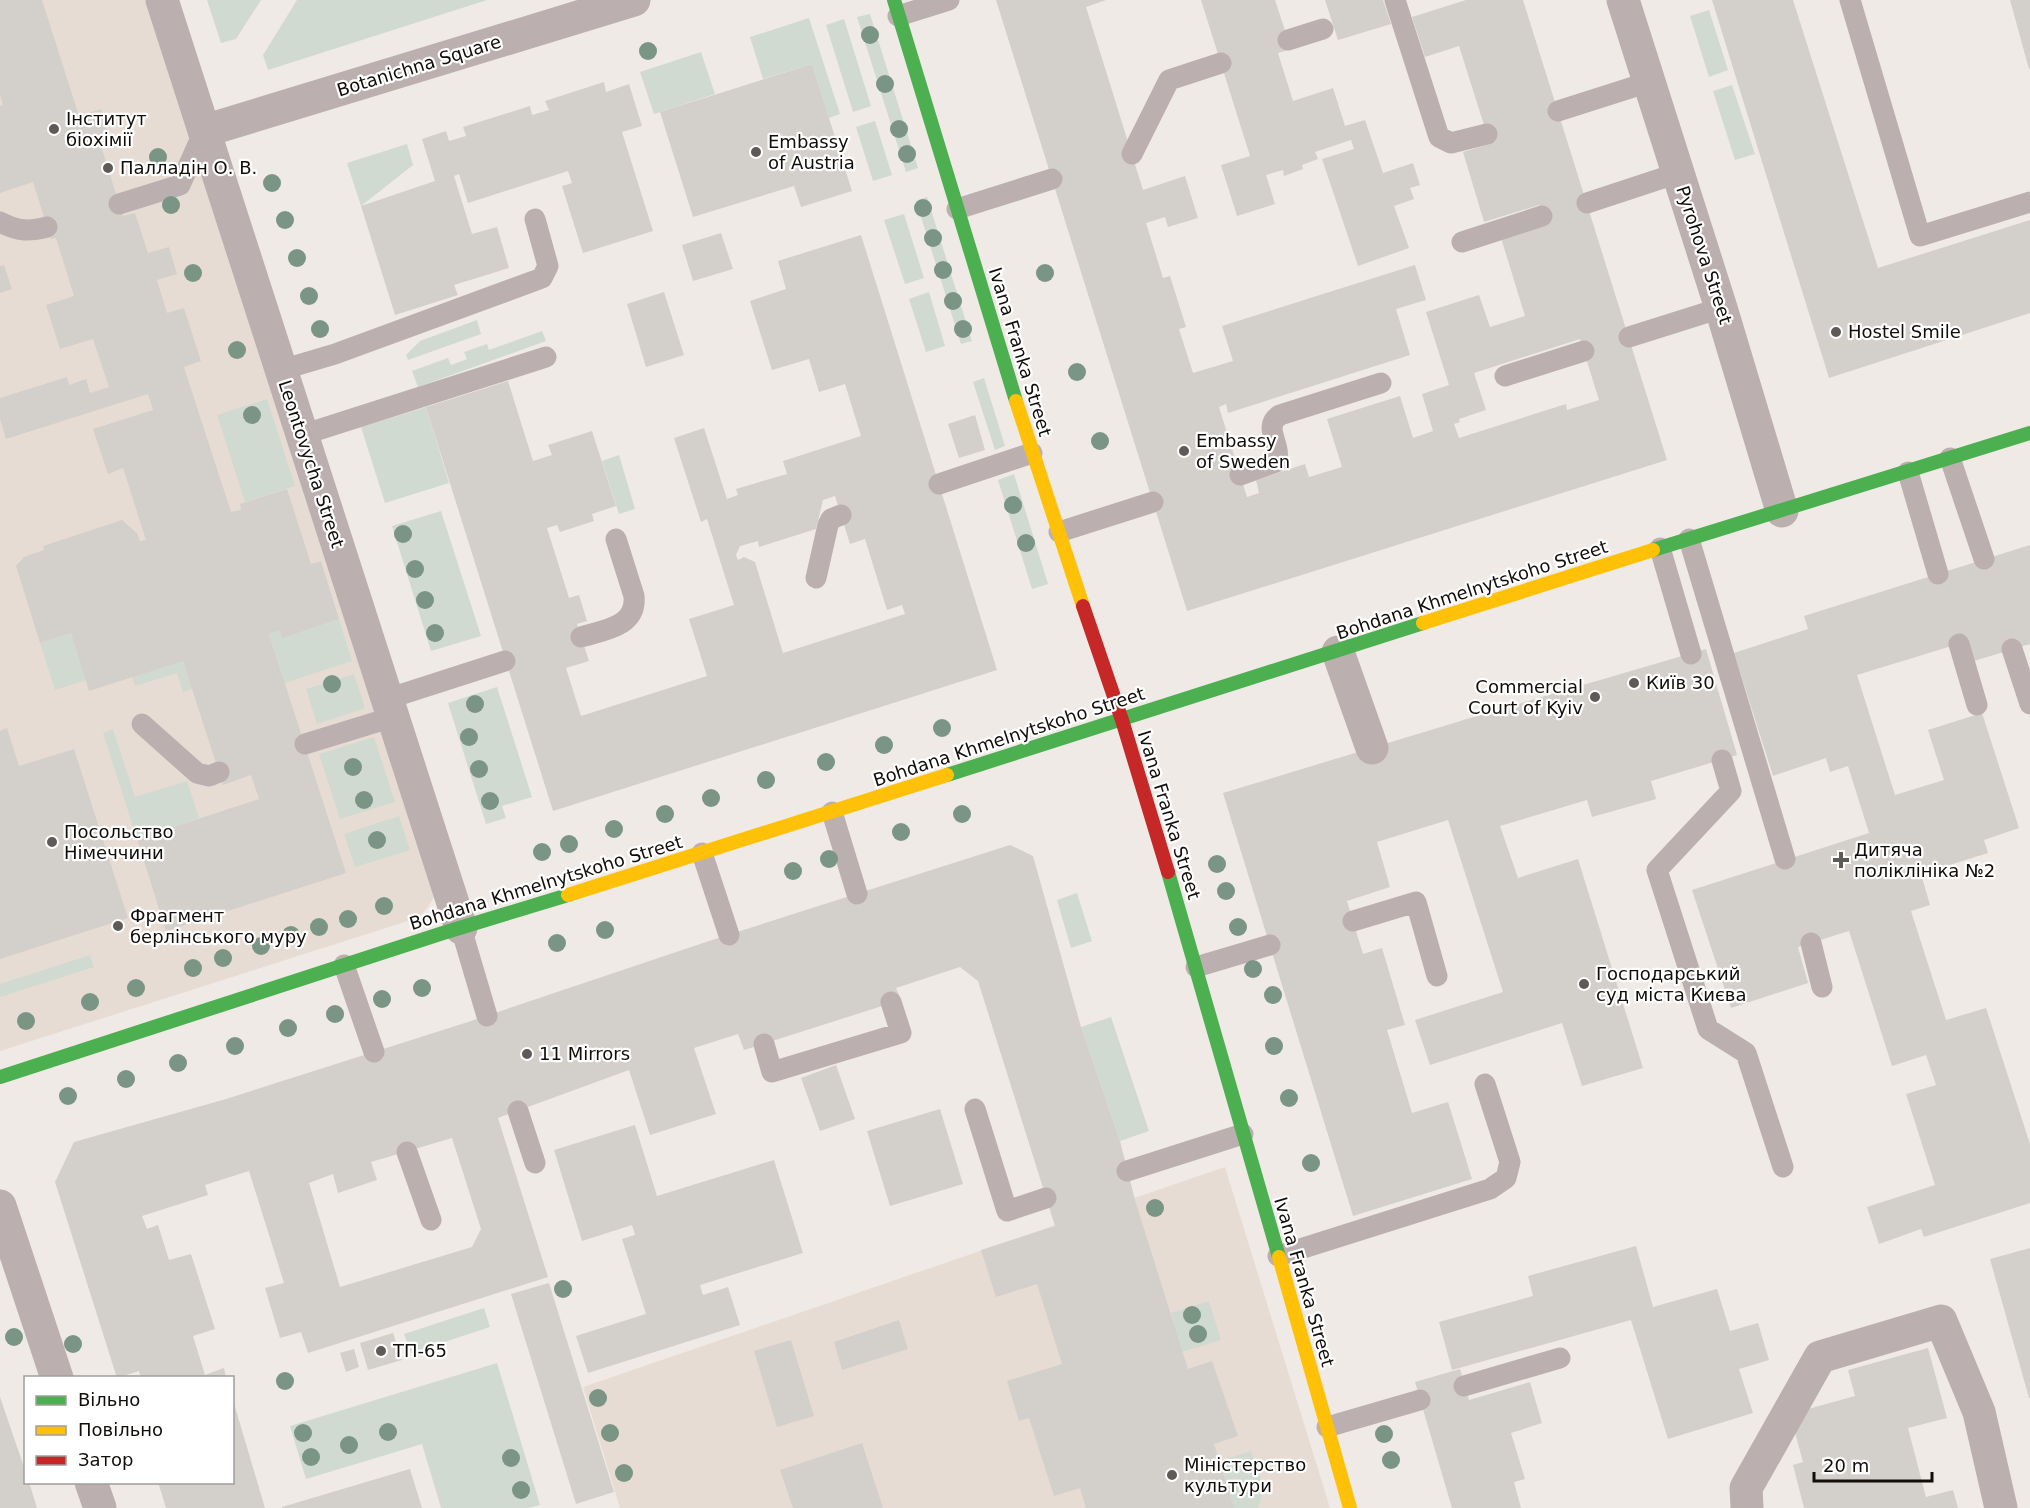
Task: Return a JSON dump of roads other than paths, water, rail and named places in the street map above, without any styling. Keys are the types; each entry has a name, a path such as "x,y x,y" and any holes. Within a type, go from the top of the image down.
{"street":[{"name":"Leontovycha Street","path":"162,0 461,928"},
{"name":"Botanichna Square","path":"204,131 634,0"},
{"name":"Pyrohova Street","path":"1623,0 1721,308 1782,511"},
{"name":"Ivana Franka Street","path":"896,8 1032,453 1122,720 1196,967 1350,1508"},
{"name":"Bohdana Khmelnytskoho Street","path":"0,1077 344,965 2030,433"},
{"path":"1338,652 1372,748"},
{"path":"0,1206 57,1376"},
{"path":"1747,1508 1746,1488 1820,1358 1941,1322 1979,1412 2001,1508"},
{"path":"92,1484 100,1508"}],"lane":[{"path":"896,8 949,0"},
{"path":"1395,0 1439,137 1451,143 1486,134"},
{"path":"1850,0 1920,236 2030,202"},
{"path":"1288,40 1323,29"},
{"path":"1132,154 1169,80 1221,63"},
{"path":"1558,111 1649,82"},
{"path":"119,204 180,184 204,131"},
{"path":"1587,203 1678,173"},
{"path":"957,209 1052,179"},
{"path":"1462,242 1542,216"},
{"path":"281,370 335,354 542,278 548,266 535,219"},
{"path":"0,222 25,231 47,227"},
{"path":"1629,337 1721,308"},
{"path":"1505,376 1584,351"},
{"path":"302,435 546,357"},
{"path":"1240,475 1276,462 1278,450 1272,430 1275,418 1381,383"},
{"path":"939,484 1032,453"},
{"path":"1950,458 1984,559"},
{"path":"1908,472 1938,574"},
{"path":"1059,532 1153,502"},
{"path":"816,578 828,525 831,519 841,514"},
{"path":"581,637 618,625 632,614 633,596 616,539"},
{"path":"1689,539 1785,859"},
{"path":"1660,549 1691,654"},
{"path":"1959,644 1977,705"},
{"path":"2012,649 2030,704"},
{"path":"305,744 505,661"},
{"path":"142,724 197,773 209,776 219,772"},
{"path":"1722,760 1731,791 1657,870 1708,1029 1746,1053 1783,1167"},
{"path":"832,812 857,894"},
{"path":"702,853 729,935"},
{"path":"1353,921 1416,902 1437,976"},
{"path":"461,928 488,1016"},
{"path":"1811,943 1822,987"},
{"path":"1196,967 1270,945"},
{"path":"344,965 374,1052"},
{"path":"764,1044 772,1072 901,1033 891,1002"},
{"path":"1278,1256 1490,1189 1506,1178 1510,1162 1485,1084"},
{"path":"975,1109 1007,1211 1046,1198"},
{"path":"518,1111 535,1163"},
{"path":"1127,1171 1243,1134"},
{"path":"407,1152 431,1220"},
{"path":"1464,1386 1560,1358"},
{"path":"1327,1427 1420,1400"}],"place":[{"name":"Інститут біохімії","path":"54,129"},
{"name":"Embassy of Austria","path":"756,152"},
{"name":"Палладін О. В.","path":"108,168"},
{"name":"Hostel Smile","path":"1836,332"},
{"name":"Embassy of Sweden","path":"1184,451"},
{"name":"Київ 30","path":"1634,683"},
{"name":"Commercial Court of Kyiv","path":"1595,697"},
{"name":"Посольство Німеччини","path":"52,842"},
{"name":"Дитяча поліклініка №2","path":"1841,860"},
{"name":"Фрагмент берлінського муру","path":"118,926"},
{"name":"Господарський суд міста Києва","path":"1584,984"},
{"name":"11 Mirrors","path":"527,1054"},
{"name":"ТП-65","path":"381,1351"},
{"name":"Міністерство культури","path":"1172,1475"}]}
